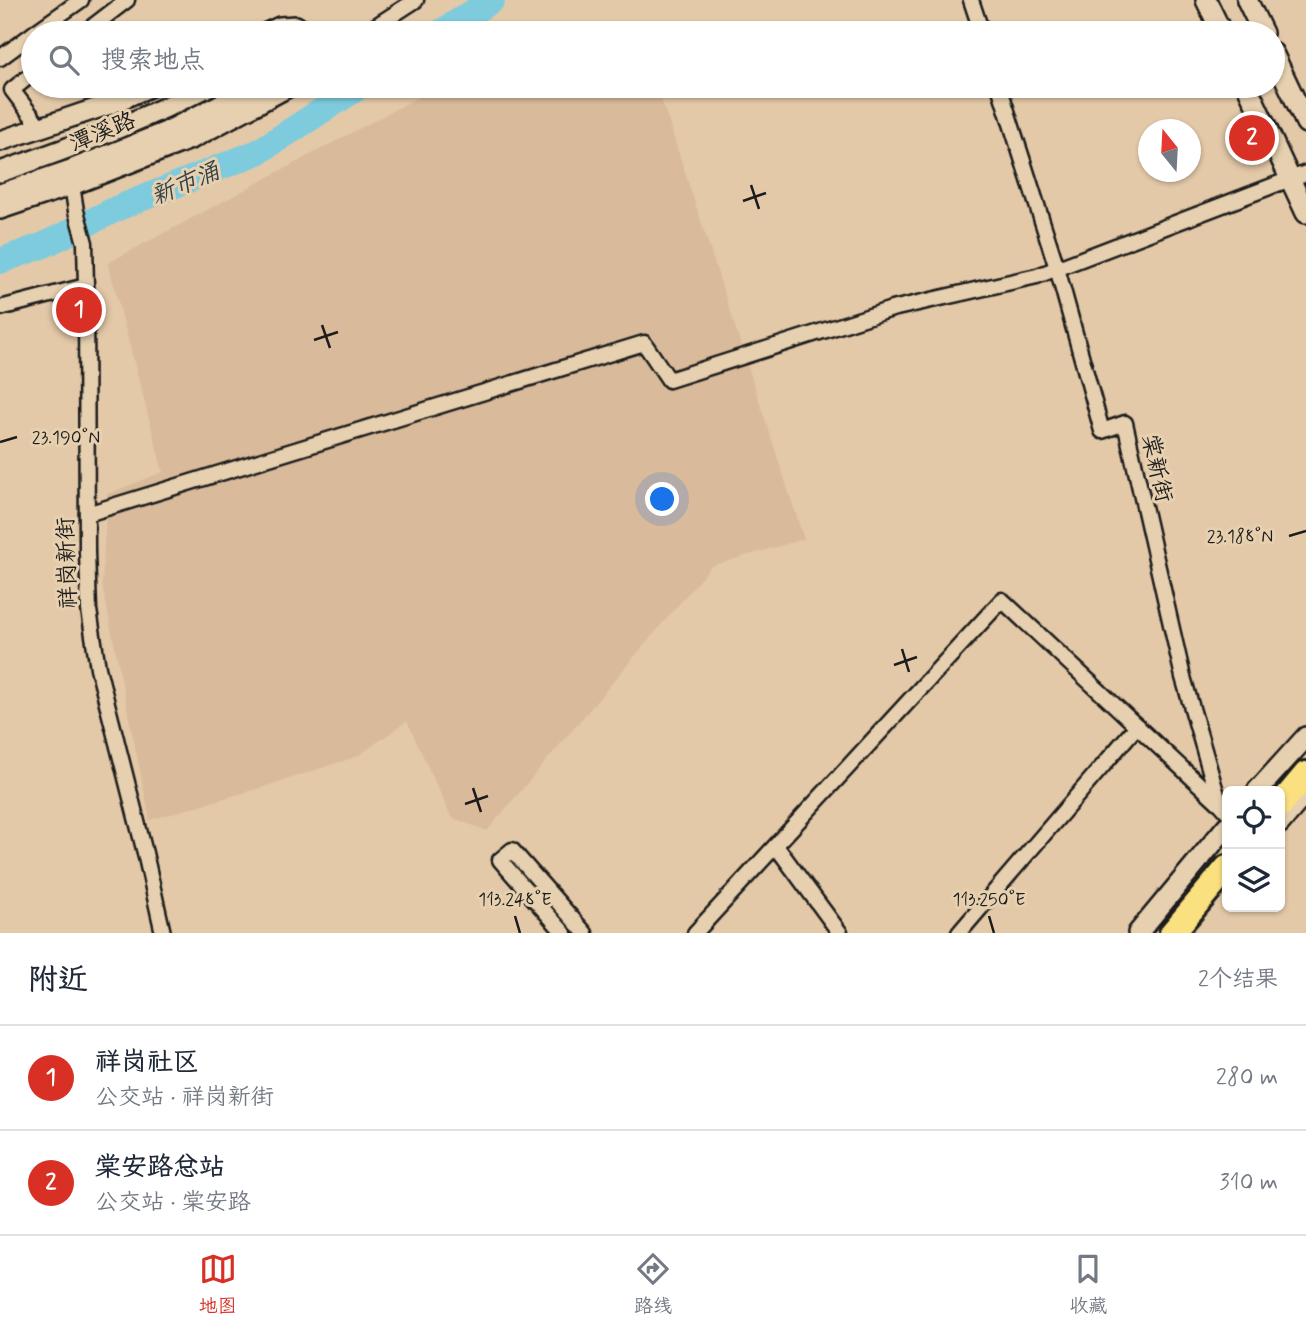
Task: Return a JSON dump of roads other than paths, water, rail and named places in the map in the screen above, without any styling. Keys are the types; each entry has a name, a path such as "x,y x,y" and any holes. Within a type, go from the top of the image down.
{"highway":[{"path":"1285,799 1306,774"},
{"path":"1172,933 1222,874"}],"street":[{"path":"52,21 81,0"},
{"path":"100,21 127,0"},
{"path":"384,21 416,0"},
{"path":"971,0 978,21"},
{"path":"1206,0 1216,21"},
{"path":"1247,0 1257,21"},
{"path":"0,58 21,43"},
{"path":"1285,78 1306,123"},
{"path":"21,83 12,90 41,128"},
{"path":"0,141 124,98"},
{"name":"潭溪路","path":"0,172 63,151 186,98"},
{"name":"潭溪路","path":"0,194 68,171 166,132 233,98"},
{"path":"0,209 72,185 193,138 269,98"},
{"name":"棠新街","path":"1003,98 1058,268 1102,431 1125,423 1183,677 1222,804"},
{"path":"1254,98 1298,176 1306,213"},
{"path":"87,514 644,343 669,380 892,309 1037,276 1298,176"},
{"name":"祥岗新街","path":"72,185 85,243 87,582 93,644 163,933"},
{"path":"0,308 86,286"},
{"path":"695,933 1002,600 1222,806"},
{"path":"959,933 1137,726"},
{"path":"1262,786 1306,737"},
{"path":"1285,816 1306,791"},
{"path":"1138,933 1222,832"},
{"path":"776,846 840,933"},
{"path":"564,933 499,860 512,850 585,933"},
{"path":"1187,933 1222,891"}],"waterway":[{"name":"新市涌","path":"459,21 492,0"},
{"name":"新市涌","path":"0,261 44,245 118,208 258,152 341,98"}],"place":[{"name":"棠安路总站","path":"1252,138"},
{"name":"祥岗社区","path":"79,310"}]}
